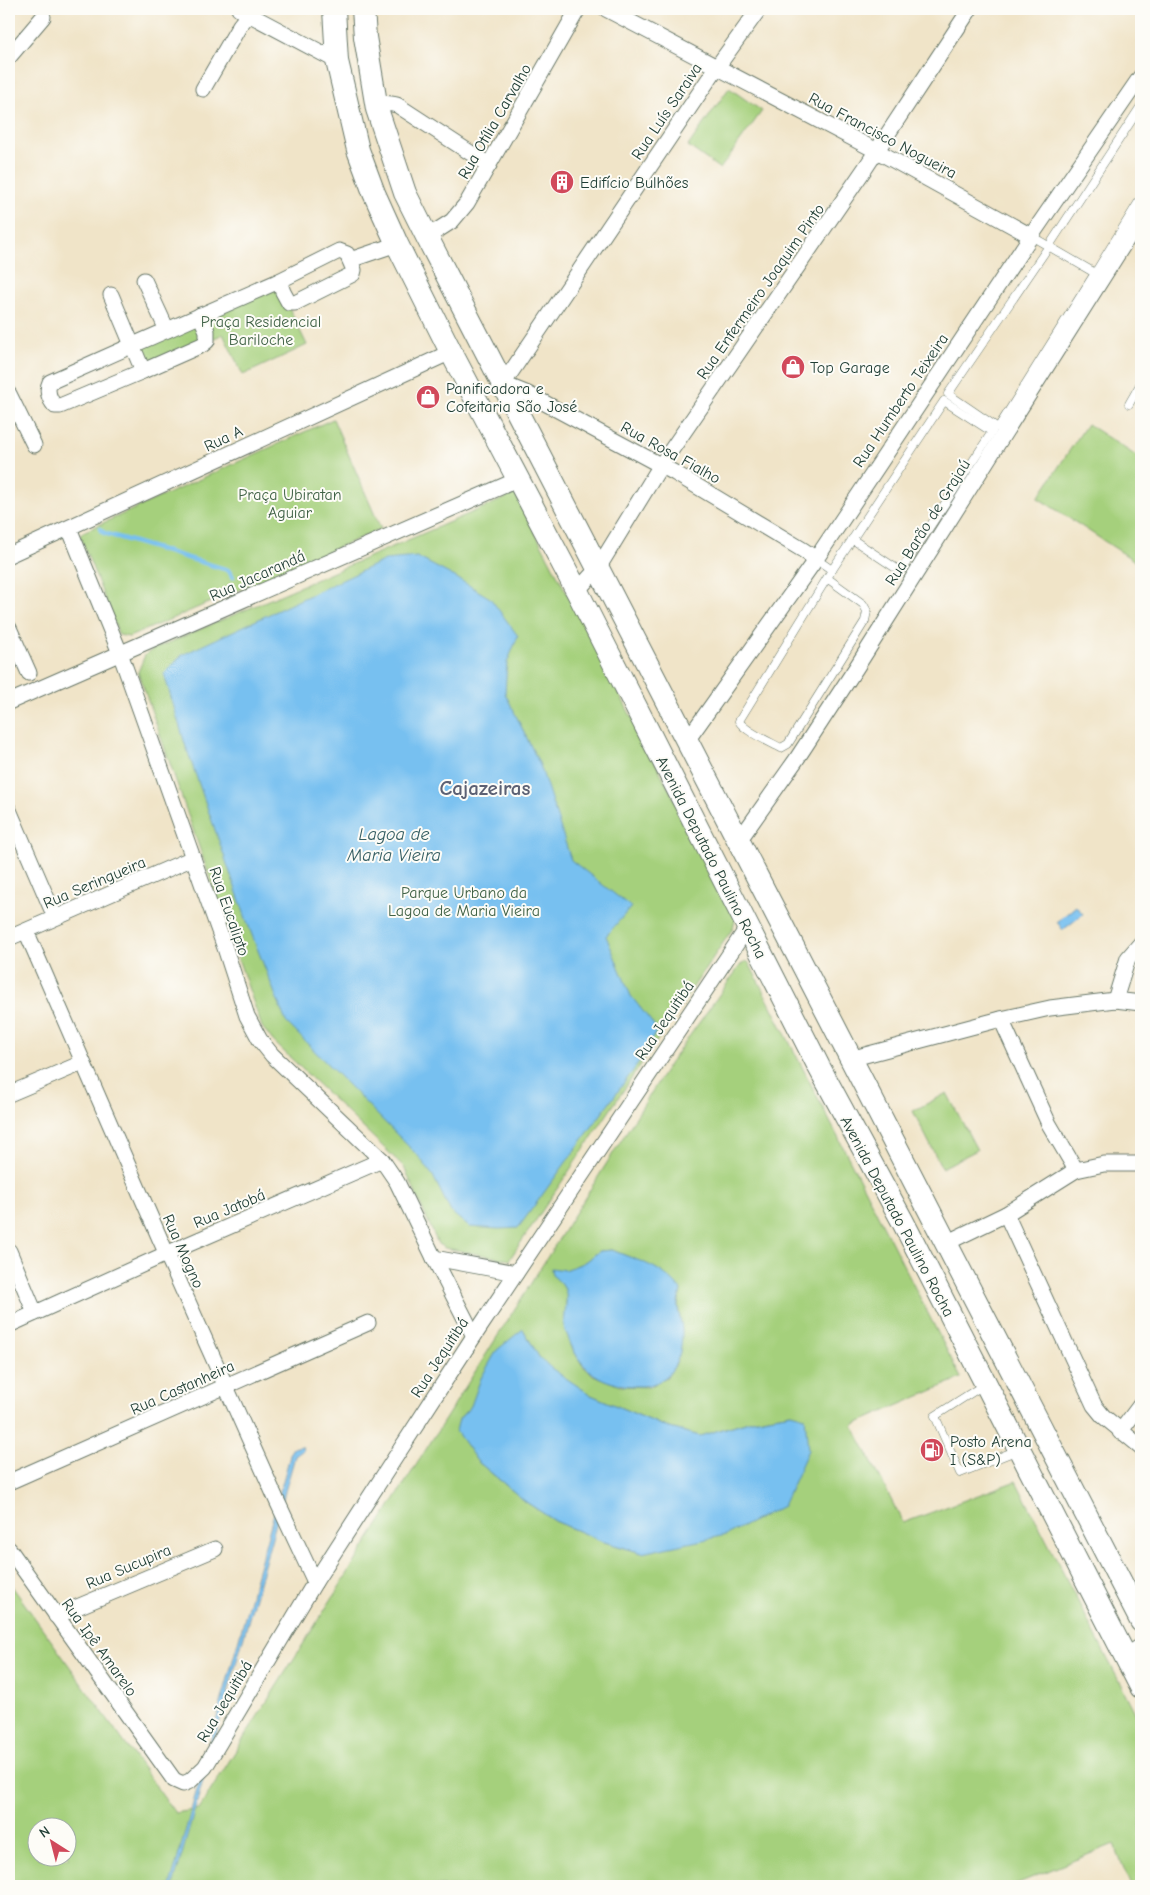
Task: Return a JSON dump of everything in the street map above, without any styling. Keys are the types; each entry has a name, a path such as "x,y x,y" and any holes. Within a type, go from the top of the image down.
{"main road":[{"name":"Avenida Deputado Paulino Rocha","path":"334,9 337,61 358,150 374,193 397,244 819,1067 903,1222 1020,1449 1133,1651 1141,1687"},
{"name":"Avenida Deputado Paulino Rocha","path":"363,9 365,37 377,109 405,193 686,742 1141,1620"},
{"path":"819,1067 850,1059"}],"street":[{"name":"Rua Otília Carvalho","path":"427,237 452,221 467,203 578,9"},
{"name":"Rua Francisco Nogueira","path":"606,9 877,151 1035,238"},
{"name":"Rua Luís Saraiva","path":"504,384 717,67 759,9"},
{"name":"Rua Enfermeiro Joaquim Pinto","path":"576,591 598,568 661,465 877,151 970,9"},
{"path":"203,89 247,11 337,61"},
{"path":"9,57 43,17"},
{"name":"Rua Humberto Teixeira","path":"686,742 816,559 1035,238 1141,76"},
{"path":"377,109 381,104 397,105 489,165"},
{"name":"Rua Barão de Grajaú","path":"738,842 796,760 846,683 1141,218"},
{"path":"350,260 397,244"},
{"path":"200,315 207,331 207,341 202,345 60,406 55,406 48,395 47,387 50,382 200,315 279,281 339,251 347,254 354,272 351,276 295,303 289,303 279,281"},
{"path":"144,280 167,330"},
{"path":"111,295 143,371"},
{"name":"Rua A","path":"9,555 451,352"},
{"name":"Rua Rosa Fialho","path":"504,384 528,394 661,465 816,559"},
{"path":"9,394 34,446"},
{"name":"Rua Jacarandá","path":"9,702 519,479"},
{"name":"Rua Eucalipto","path":"69,528 120,653 247,1016 260,1040 272,1055 382,1160 397,1182 474,1336"},
{"path":"9,628 29,673"},
{"path":"9,810 55,918"},
{"name":"Rua Seringueira","path":"9,938 193,858"},
{"name":"Rua Jequitibá","path":"163,1765 174,1780 183,1784 190,1781 205,1767 316,1582 474,1336 747,928"},
{"name":"Rua Mogno","path":"26,931 166,1254 277,1501 316,1582"},
{"path":"1115,1000 1128,958 1141,943"},
{"path":"850,1059 1050,1008 1115,1000 1141,1002"},
{"path":"1002,1019 1050,1124 1076,1170"},
{"path":"9,1094 82,1063"},
{"name":"Rua Jatobá","path":"9,1324 382,1160"},
{"path":"946,1243 1006,1214 1076,1170 1104,1164 1141,1164"},
{"path":"1006,1214 1094,1405 1120,1432 1141,1447"},
{"path":"9,1251 35,1313"},
{"path":"434,1258 516,1273"},
{"name":"Rua Castanheira","path":"9,1482 368,1323"},
{"path":"1120,1432 1141,1404"},
{"name":"Rua Ipê Amarelo","path":"9,1549 163,1765"},
{"name":"Rua Sucupira","path":"56,1616 215,1549"}],"lane":[{"path":"1141,106 1049,246 948,394 998,428 1141,198"},
{"path":"1035,238 1094,273"},
{"path":"1129,404 1141,383"},
{"path":"827,578 863,604 867,612 865,621 788,744 781,748 741,725 739,720 827,578 832,570 852,539 944,401 992,432 902,569 897,569 852,539"},
{"path":"816,559 832,570"},
{"path":"986,1384 935,1416 960,1473 1020,1449"}],"green space":[{"path":"729,88 762,111 720,169 688,146"},
{"name":"Praça Residencial Bariloche","path":"278,285 307,345 243,375 223,334 149,369 140,349"},
{"name":"Praça Ubiratan Aguiar","path":"333,419 381,529 129,637 119,635 80,536 83,532"},
{"path":"1087,424 1141,459 1141,565 1038,498"},
{"name":"Lagoa de Maria Vieira","path":"515,494 736,917 733,928 509,1260 445,1248 438,1244 404,1167 273,1041 262,1027 138,672 145,655 152,650"},
{"path":"747,961 961,1378 853,1425 903,1523 1016,1481 1141,1724 1141,1886 1131,1886 1114,1844 1011,1886 9,1886 9,1582 175,1813 199,1809 670,1063 742,963","holes":["612,1250 631,1258 681,1290 678,1306 682,1330 680,1351 676,1364 667,1377 649,1387 620,1386 593,1375 583,1366 572,1348 564,1325 567,1293 562,1284 565,1270 583,1263 600,1251","523,1329 539,1357 550,1368 591,1395 666,1427 700,1436 752,1420 791,1413 642,1553 601,1541 555,1521 526,1502 477,1461 457,1431 459,1419 471,1406"]},
{"path":"947,1093 977,1150 942,1168 913,1111"}],"water":[{"name":"Lagoa de Maria Vieira","path":"417,557 490,598 518,636 507,663 505,693 540,765 571,860 631,907 606,936 631,996 657,1029 646,1053 518,1228 469,1227 451,1212 433,1176 420,1158 286,1022 250,930 185,744 164,674 182,655 385,560"},
{"path":"1076,906 1083,914 1063,930 1057,922"},
{"path":"612,1250 658,1270 681,1290 678,1301 682,1325 680,1353 671,1371 665,1378 656,1383 635,1386 623,1385 612,1383 594,1374 586,1368 574,1351 565,1329 566,1292 552,1275 551,1268 565,1270 583,1263 600,1251"},
{"path":"523,1329 539,1357 551,1368 591,1395 666,1427 700,1436 752,1420 791,1413 805,1417 808,1450 783,1506 726,1535 642,1553 601,1541 555,1521 526,1502 477,1461 456,1431 459,1419 471,1406 481,1378 497,1350"},
{"path":"302,1446 303,1450 295,1456 173,1886 170,1886 289,1454 293,1448"}],"waterway":[{"path":"100,529 104,533 228,570 233,577"}],"place":[{"name":"Edifício Bulhões","path":"562,182"},
{"name":"Top Garage","path":"793,367"},
{"name":"Panificadora e Cofeitaria São José","path":"428,397"},
{"name":"Posto Arena I (S&P)","path":"932,1450"}],"district":[{"name":"Cajazeiras","path":"485,788"}],"park label":[{"name":"Parque Urbano da Lagoa de Maria Vieira","path":"464,901"}]}
